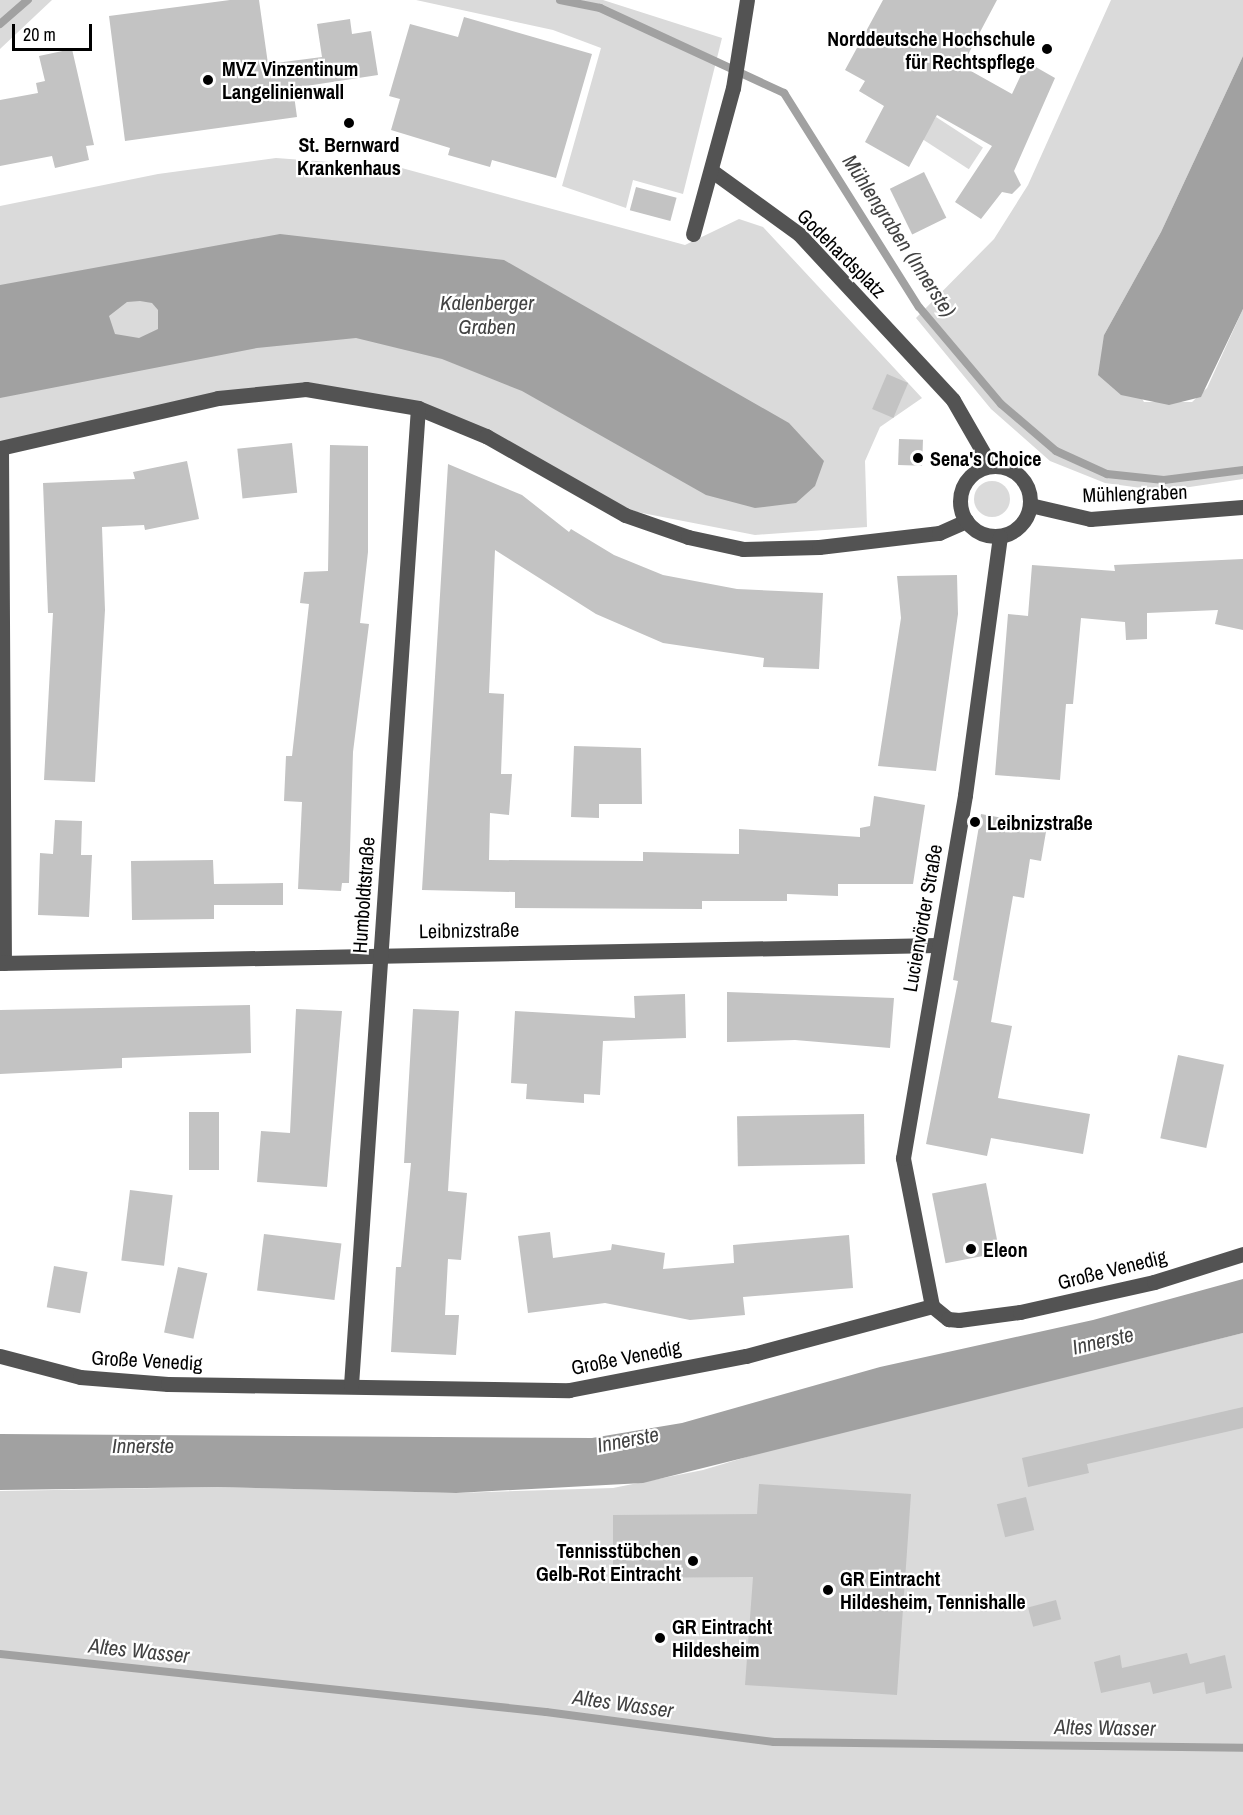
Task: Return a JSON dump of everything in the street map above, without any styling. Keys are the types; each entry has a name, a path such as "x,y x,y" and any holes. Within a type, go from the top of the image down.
{"street":[{"path":"693,234 733,88 747,0"},
{"name":"Godehardsplatz","path":"712,171 799,234 953,400 991,466"},
{"path":"2,963 1,448 218,398 306,389 418,408 486,436 625,515 688,537 732,546 819,547 939,533 966,521"},
{"name":"Humboldtstraße","path":"351,1385 418,408"},
{"path":"991,466 1020,476 1030,506 1020,525 1000,536 981,533 966,521 961,510 963,486 980,469 991,466"},
{"name":"Mühlengraben","path":"1030,506 1090,519 1243,507"},
{"name":"Lucienvörder Straße","path":"932,1306 903,1158 965,795 1000,536"},
{"name":"Leibnizstraße","path":"2,963 381,952 938,945"},
{"name":"Große Venedig","path":"0,1356 58,1373 110,1381 569,1390 606,1386 746,1356 932,1306 948,1318 959,1320 1020,1312 1154,1282 1243,1254"}],"shaded area":[{"path":"0,0 52,0 0,49"},
{"path":"416,0 603,0 722,38 683,194 633,180 626,208 562,186 601,48 553,30"},
{"path":"1111,0 1243,0 1243,56 1161,232 1104,335 1144,402 1192,402 1207,388 1243,309 1243,479 1163,491 1105,483 1050,461 991,409 916,318 994,239 1028,185"},
{"path":"936,117 983,147 969,169 922,139"},
{"path":"276,158 398,167 685,245 739,219 763,227 922,398 880,427 865,461 867,527 755,535 637,512 574,485 486,434 305,386 0,446 0,206 158,174"},
{"path":"992,481 1005,486 1010,499 1005,512 992,517 979,512 974,499 979,486"},
{"path":"1243,1333 1243,1815 0,1815 0,1491 218,1487 456,1493 613,1488 703,1470 790,1444"}],"water":[{"path":"1243,56 1243,309 1201,397 1169,405 1121,395 1098,375 1104,335 1161,232"},
{"name":"Kalenberger Graben","path":"280,234 504,260 789,423 824,461 815,486 796,503 755,508 706,495 522,391 442,359 356,338 257,348 0,398 0,285","holes":["127,302 152,303 158,310 158,329 139,338 115,334 109,316"]},
{"name":"Innerste","path":"1243,1279 1243,1333 643,1483 456,1493 218,1487 0,1490 0,1434 592,1438 682,1423 880,1367 1093,1320"}],"building":[{"name":"MVZ Vinzentinum Langelinienwall","path":"230,0 259,0 268,64 322,57 317,24 350,19 352,34 371,31 378,75 293,88 297,117 125,141 109,16"},
{"path":"883,0 997,0 962,66 1012,94 1027,62 1055,78 1014,171 1021,185 1012,194 1002,192 981,219 955,202 992,146 937,115 909,167 865,142 884,106 859,91 865,81 845,70"},
{"path":"464,17 592,54 556,178 492,160 490,167 448,155 450,148 391,130 400,99 389,96 410,24 458,37"},
{"path":"72,49 94,145 86,146 89,160 55,168 52,156 0,166 0,100 38,93 36,83 45,81 39,56"},
{"path":"924,172 946,218 912,234 890,189"},
{"path":"636,187 677,198 670,221 630,210"},
{"path":"887,374 908,383 893,418 872,409"},
{"path":"899,439 923,440 922,466 898,465"},
{"path":"292,443 297,493 243,498 237,449"},
{"path":"330,445 368,446 368,552 360,623 369,624 353,752 349,883 342,883 341,891 298,889 302,802 284,801 286,756 292,756 309,604 300,603 304,572 328,571"},
{"path":"187,461 199,519 145,530 144,525 102,527 105,610 95,782 44,780 53,613 48,613 43,483 135,479 133,472"},
{"path":"448,464 522,495 569,532 571,529 614,555 663,575 737,589 823,593 819,669 763,667 764,658 663,643 596,614 495,550 489,693 504,694 501,774 512,774 509,815 490,813 489,860 643,861 643,852 739,854 739,829 860,837 860,828 870,826 874,796 925,805 913,884 838,884 838,896 787,894 787,901 702,901 702,909 515,908 515,892 422,890"},
{"path":"1243,559 1243,630 1215,624 1218,610 1147,613 1147,639 1126,640 1125,622 1081,618 1073,704 1066,704 1060,780 995,775 1008,614 1028,616 1032,565 1115,571 1114,565"},
{"path":"957,575 958,614 936,771 878,766 901,618 897,576"},
{"path":"574,746 641,748 642,804 599,804 599,818 571,817"},
{"path":"981,814 1047,826 1041,861 1030,859 1024,898 1013,896 991,1022 1012,1026 998,1098 1090,1114 1083,1154 991,1138 987,1156 926,1144 958,981 953,980"},
{"path":"55,820 82,821 81,855 92,855 89,917 38,915 40,853 53,854"},
{"path":"213,860 214,884 283,883 283,905 214,905 214,919 132,920 131,861"},
{"path":"727,992 894,998 890,1048 795,1040 727,1042"},
{"path":"685,994 686,1038 603,1041 600,1095 584,1094 584,1103 526,1099 527,1084 511,1083 515,1011 635,1018 634,996"},
{"path":"250,1005 251,1053 122,1058 122,1068 0,1074 0,1010"},
{"path":"296,1009 342,1011 327,1187 257,1182 261,1131 290,1133"},
{"path":"413,1009 459,1011 448,1191 467,1193 461,1260 448,1259 445,1315 459,1315 456,1355 391,1352 396,1267 401,1267 411,1163 404,1163"},
{"path":"1178,1055 1224,1065 1206,1148 1160,1138"},
{"path":"189,1112 219,1112 219,1170 189,1170"},
{"path":"864,1114 865,1164 738,1166 737,1116"},
{"path":"986,1183 1000,1253 946,1263 932,1193"},
{"path":"130,1190 173,1195 164,1266 121,1260"},
{"path":"550,1232 553,1258 611,1250 612,1244 665,1253 663,1269 734,1263 733,1245 849,1235 853,1288 743,1297 745,1315 690,1320 605,1303 528,1313 518,1236"},
{"path":"264,1234 341,1244 334,1300 257,1291"},
{"path":"54,1266 87,1272 80,1313 47,1307"},
{"path":"178,1267 207,1273 193,1339 164,1333"},
{"path":"1243,1407 1243,1428 1087,1464 1089,1473 1028,1487 1022,1458"},
{"name":"GR Eintracht Hildesheim, Tennishalle","path":"759,1484 911,1494 897,1695 745,1685 753,1577 613,1578 613,1515 757,1514"},
{"path":"1026,1497 1034,1530 1005,1537 997,1504"},
{"path":"1056,1600 1061,1619 1033,1627 1028,1608"},
{"path":"1187,1653 1190,1664 1225,1655 1232,1688 1206,1694 1204,1682 1153,1694 1150,1682 1101,1693 1094,1662 1120,1655 1122,1668"}],"waterway":[{"name":"Mühlengraben (Innerste)","path":"0,24 28,0"},
{"name":"Mühlengraben (Innerste)","path":"560,0 600,8 784,93 919,307 1001,404 1056,451 1107,474 1164,480 1243,470"},
{"name":"Altes Wasser","path":"0,1654 546,1712 774,1742 1243,1748"}],"place":[{"name":"Norddeutsche Hochschule für Rechtspflege","path":"1047,49"},
{"name":"MVZ Vinzentinum Langelinienwall","path":"208,80"},
{"name":"St. Bernward Krankenhaus","path":"349,123"},
{"name":"Sena's Choice","path":"918,458"},
{"name":"Leibnizstraße","path":"975,822"},
{"name":"Eleon","path":"971,1249"},
{"name":"Tennisstübchen Gelb-Rot Eintracht","path":"693,1561"},
{"name":"GR Eintracht Hildesheim, Tennishalle","path":"828,1590"},
{"name":"GR Eintracht Hildesheim","path":"660,1638"}]}
